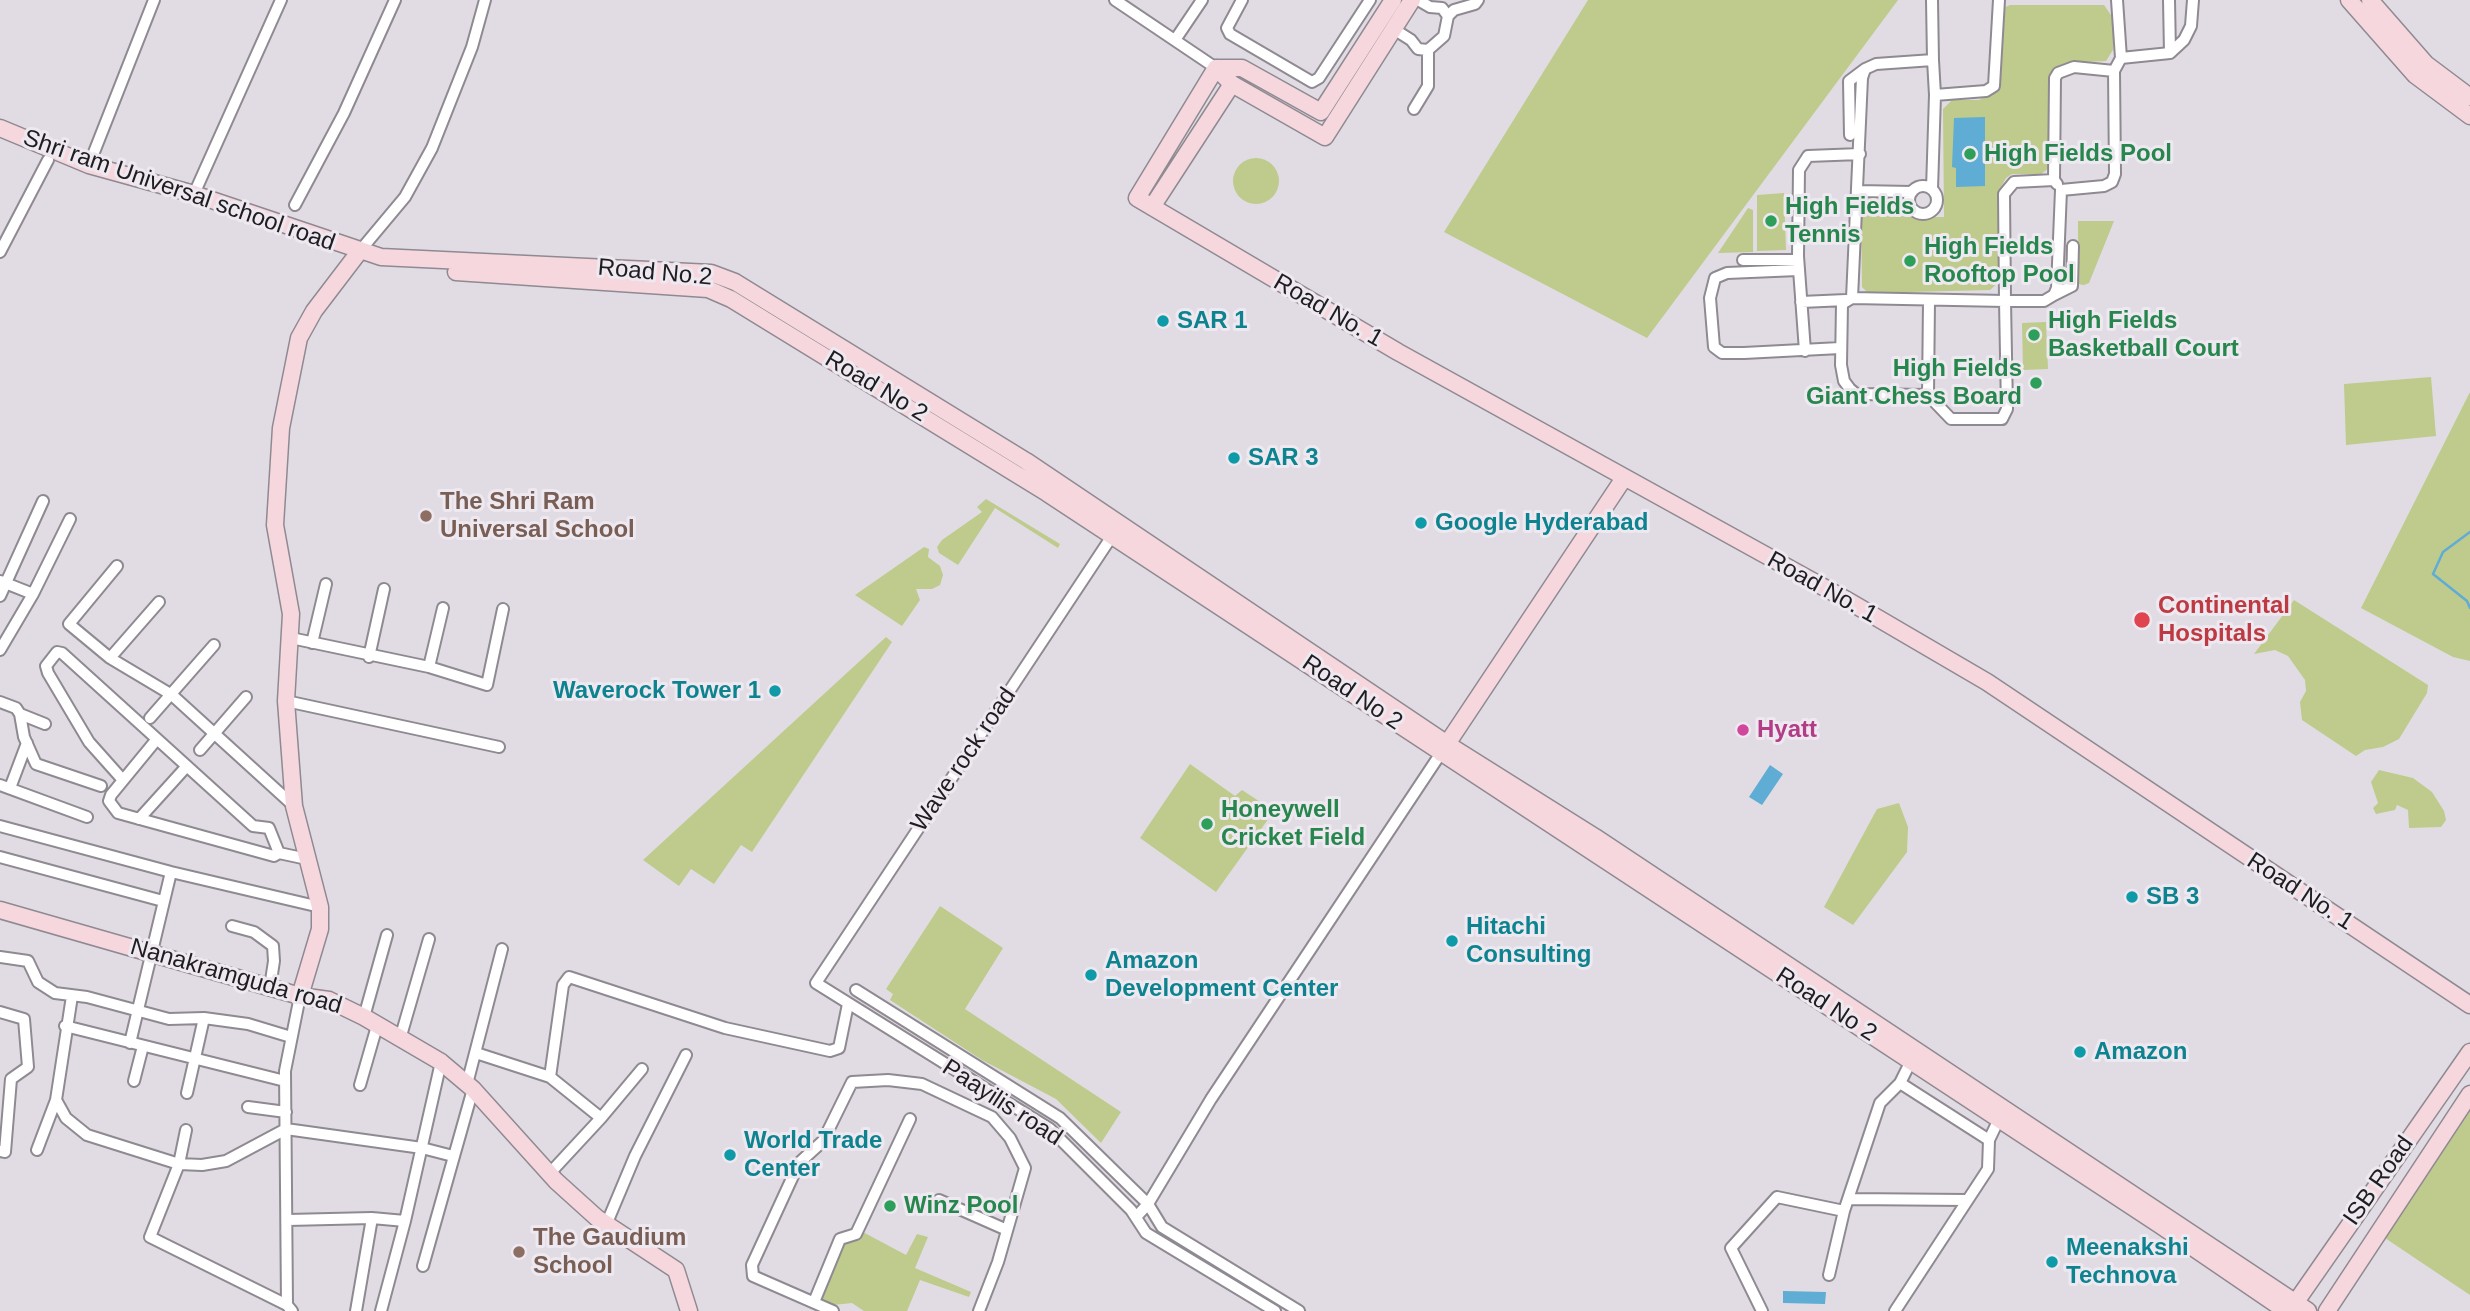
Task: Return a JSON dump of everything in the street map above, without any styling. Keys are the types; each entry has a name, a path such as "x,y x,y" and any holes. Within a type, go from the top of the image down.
{"street":[{"path":"89,164 154,0"},
{"path":"194,194 281,0"},
{"path":"295,205 344,113 395,0"},
{"path":"186,1130 179,1164 150,1237 187,1259 290,1308 285,1081 300,996 320,929 320,907 294,806 286,701 291,614 275,524 281,428 299,338 355,256 405,197 432,148 472,47 485,0"},
{"path":"1115,0 1216,68 1232,84 1325,137 1388,18"},
{"path":"1175,40 1202,0"},
{"path":"1242,0 1227,28 1230,34 1312,82 1319,78 1369,2 1418,49 1428,50 1444,36 1448,16 1454,10 1475,4 1478,0"},
{"path":"1216,68 1242,68 1321,113 1388,18 1412,0"},
{"path":"1418,0 1430,7 1442,8 1448,16"},
{"path":"1912,192 1911,207 1917,212 1927,213 1934,208 1937,200 1932,189 1935,94 1933,0"},
{"path":"1935,94 1986,91 1994,86 1997,79 1999,0"},
{"path":"1929,301 1928,395 1951,419 2002,419 2006,415 2004,194 2014,182 2104,186 2115,174 2115,71 2121,58 2118,0"},
{"path":"2169,0 2170,52"},
{"path":"2121,58 2170,52 2184,40 2191,26 2193,0"},
{"path":"2349,0 2402,47 2470,97"},
{"path":"2370,0 2434,91 2470,116"},
{"path":"1359,18 1388,18"},
{"path":"1414,110 1428,86 1428,50"},
{"path":"1850,135 1849,81 1877,64 1933,60"},
{"path":"2054,295 2057,288 2057,185 2054,95 2058,72 2074,66 2115,71"},
{"name":"Road No. 1","path":"1216,68 1137,198 1398,352 1845,599 1987,682 2470,1005"},
{"path":"1865,69 1849,299 1839,311 1844,381 1856,394 1928,395"},
{"path":"1152,207 1232,84"},
{"name":"Shri ram Universal school road","path":"0,128 89,164 194,194 355,256"},
{"name":"Shri ram Universal school road","path":"0,138 48,160 355,256"},
{"path":"1805,351 1798,265 1799,170 1808,156 1860,154"},
{"path":"0,252 48,160"},
{"path":"1858,191 1912,192 1924,186 1932,189"},
{"path":"1801,302 1849,299 2044,301 2072,286 2073,247"},
{"name":"Road No.2","path":"355,256 711,273 735,282 1026,461"},
{"name":"Road No 2","path":"355,256 380,267 708,289 731,299 1116,531 1910,1061 2294,1309"},
{"path":"1743,260 1798,265"},
{"path":"1798,265 1727,273 1715,278 1710,299 1714,347 1722,353 1840,348"},
{"name":"Road No 2","path":"1026,461 1116,531"},
{"path":"1136,1217 1148,1204 1211,1099 1624,478"},
{"path":"0,596 3,582 43,501"},
{"path":"0,650 33,594 70,519"},
{"name":"Wave rock road","path":"816,983 1116,531"},
{"path":"117,566 69,624 110,658 172,695 294,806"},
{"path":"3,582 33,594"},
{"path":"312,643 326,584"},
{"path":"369,657 384,589"},
{"path":"110,658 159,602"},
{"path":"429,667 443,608"},
{"path":"290,638 369,657 429,667 486,685 503,609"},
{"path":"150,718 214,645"},
{"path":"122,779 89,742 48,673 48,663 57,652 62,653 253,826 269,828 279,850"},
{"path":"200,750 246,697"},
{"path":"286,701 499,747"},
{"path":"0,702 16,708 20,714 26,743 36,764 101,786"},
{"path":"20,714 45,724"},
{"path":"157,739 122,779 109,801 117,813 274,856 279,850"},
{"path":"26,743 5,787 87,817"},
{"name":"Road No 2","path":"1444,749 1595,836 2294,1309"},
{"path":"139,819 187,766"},
{"path":"0,826 171,872 320,907"},
{"path":"279,850 306,856"},
{"path":"0,857 163,901"},
{"path":"130,1043 171,872"},
{"name":"Nanakramguda road","path":"0,910 300,996 329,1000 371,1021 441,1062 470,1087 550,1173 606,1225 676,1270 689,1311"},
{"path":"232,926 254,932 272,946 274,961 270,987"},
{"path":"360,1085 387,935"},
{"path":"400,1039 429,939"},
{"path":"423,1266 453,1156 502,949"},
{"path":"0,957 28,961 38,982 55,993 87,997 169,1019 204,1018 248,1024 291,1037"},
{"path":"550,1077 566,978 725,1028 830,1051 839,1048 848,1004"},
{"name":"Paayilis road","path":"816,983 1050,1129 1136,1217 1146,1233 1275,1311"},
{"name":"Paayilis road","path":"856,990 1060,1118 1148,1204 1162,1227 1181,1242 1299,1311"},
{"path":"37,1150 56,1100 65,1026 72,996"},
{"path":"0,1012 24,1019 28,1067 10,1079 5,1152 0,1151"},
{"path":"187,1093 204,1018"},
{"path":"65,1026 285,1081"},
{"path":"134,1081 143,1046"},
{"name":"ISB Road","path":"2294,1309 2470,1052"},
{"path":"476,1053 550,1077 601,1118"},
{"path":"606,1225 635,1156 686,1055"},
{"path":"1829,1275 1844,1211 1880,1103 1900,1083 1910,1061"},
{"path":"381,1311 405,1221 441,1062"},
{"path":"550,1173 642,1069"},
{"path":"833,1311 753,1276 752,1265 799,1163 823,1141 852,1082 888,1080 922,1084 992,1117 1010,1138 1025,1168 979,1311"},
{"path":"1900,1083 1989,1140"},
{"name":"ISB Road","path":"2327,1311 2470,1094"},
{"path":"56,1100 66,1118 87,1135 179,1164 220,1163 286,1129 422,1148 453,1156"},
{"path":"248,1107 285,1112"},
{"path":"1050,1129 1060,1118"},
{"path":"814,1302 840,1239 856,1234 910,1119"},
{"path":"1895,1311 1988,1168 1989,1140 1999,1119"},
{"path":"1762,1311 1731,1248 1779,1197 1844,1211"},
{"path":"1848,1199 1967,1200"},
{"path":"939,1200 1007,1230"},
{"path":"288,1220 372,1218 405,1221"},
{"path":"356,1311 372,1218"}],"green space":[{"path":"1588,0 1898,0 1647,338 1444,232"},
{"path":"2010,5 2104,5 2113,18 2113,50 2106,61 2065,63 2054,69 2051,75 2049,168 2041,174 2012,174 2006,178 2000,189 2000,281 1990,290 1868,293 1862,287 1861,203 1870,198 1900,199 1906,202 1912,217 1944,217 1943,109 1952,100 1979,100 1997,90 2003,8"},
{"path":"1256,158 1265,159 1272,165 1278,172 1278,190 1272,197 1265,203 1256,204 1247,203 1240,197 1234,190 1233,181 1234,172 1240,165 1247,159"},
{"name":"High Fields Tennis","path":"1784,193 1786,250 1757,251 1757,195"},
{"path":"1748,208 1753,210 1753,252 1718,253"},
{"path":"2078,221 2114,221 2089,283 2084,285 2078,284"},
{"name":"High Fields Basketball Court","path":"2046,322 2048,369 2023,370 2022,323"},
{"path":"2431,377 2436,436 2346,445 2344,384"},
{"path":"2470,392 2470,661 2453,657 2361,608"},
{"path":"986,499 1060,544 1058,548 995,508 958,565 939,553 937,547 942,540 982,512 977,507"},
{"path":"924,547 929,549 928,557 940,566 943,575 940,585 932,589 916,589 920,600 902,626 855,595"},
{"path":"2294,600 2428,685 2427,693 2399,739 2383,747 2365,750 2356,756 2302,720 2300,702 2306,691 2305,680 2288,656 2275,650 2254,654"},
{"path":"886,637 892,642 752,852 741,845 714,884 691,869 679,886 643,860"},
{"name":"Honeywell Cricket Field","path":"1190,764 1235,796 1242,790 1274,811 1216,892 1140,838"},
{"path":"2379,770 2413,778 2432,792 2444,811 2446,820 2441,827 2409,828 2408,810 2397,805 2395,810 2376,814 2373,808 2378,803 2371,782"},
{"path":"1899,803 1908,827 1907,852 1853,925 1824,907 1877,809"},
{"path":"940,906 1003,948 965,1009 1121,1112 1101,1143 1056,1099 982,1060 890,1000 893,994 886,989"},
{"path":"2470,1111 2470,1295 2385,1238"},
{"path":"861,1231 906,1255 917,1234 928,1237 915,1268 971,1292 969,1297 920,1280 907,1311 864,1311 852,1303 833,1305 819,1297 843,1242"}],"water":[{"name":"High Fields Pool","path":"1985,117 1985,186 1956,187 1956,168 1952,167 1954,118"},
{"path":"1770,765 1783,774 1762,805 1749,797"},
{"path":"1783,1291 1826,1292 1825,1304 1783,1303"}],"waterway":[{"path":"2470,532 2443,552 2433,574 2467,601 2470,608"}],"place":[{"name":"High Fields Pool","path":"1970,154"},
{"name":"High Fields Tennis","path":"1771,221"},
{"name":"High Fields Rooftop Pool","path":"1910,261"},
{"name":"SAR 1","path":"1163,321"},
{"name":"High Fields Basketball Court","path":"2034,335"},
{"name":"High Fields Giant Chess Board","path":"2036,383"},
{"name":"SAR 3","path":"1234,458"},
{"name":"The Shri Ram Universal School","path":"426,516"},
{"name":"Google Hyderabad","path":"1421,523"},
{"name":"Continental Hospitals","path":"2142,620"},
{"name":"Waverock Tower 1","path":"775,691"},
{"name":"Hyatt","path":"1743,730"},
{"name":"Honeywell Cricket Field","path":"1207,824"},
{"name":"SB 3","path":"2132,897"},
{"name":"Hitachi Consulting","path":"1452,941"},
{"name":"Amazon Development Center","path":"1091,975"},
{"name":"Amazon","path":"2080,1052"},
{"name":"World Trade Center","path":"730,1155"},
{"name":"Winz Pool","path":"890,1206"},
{"name":"The Gaudium School","path":"519,1252"},
{"name":"Meenakshi Technova","path":"2052,1262"}]}
